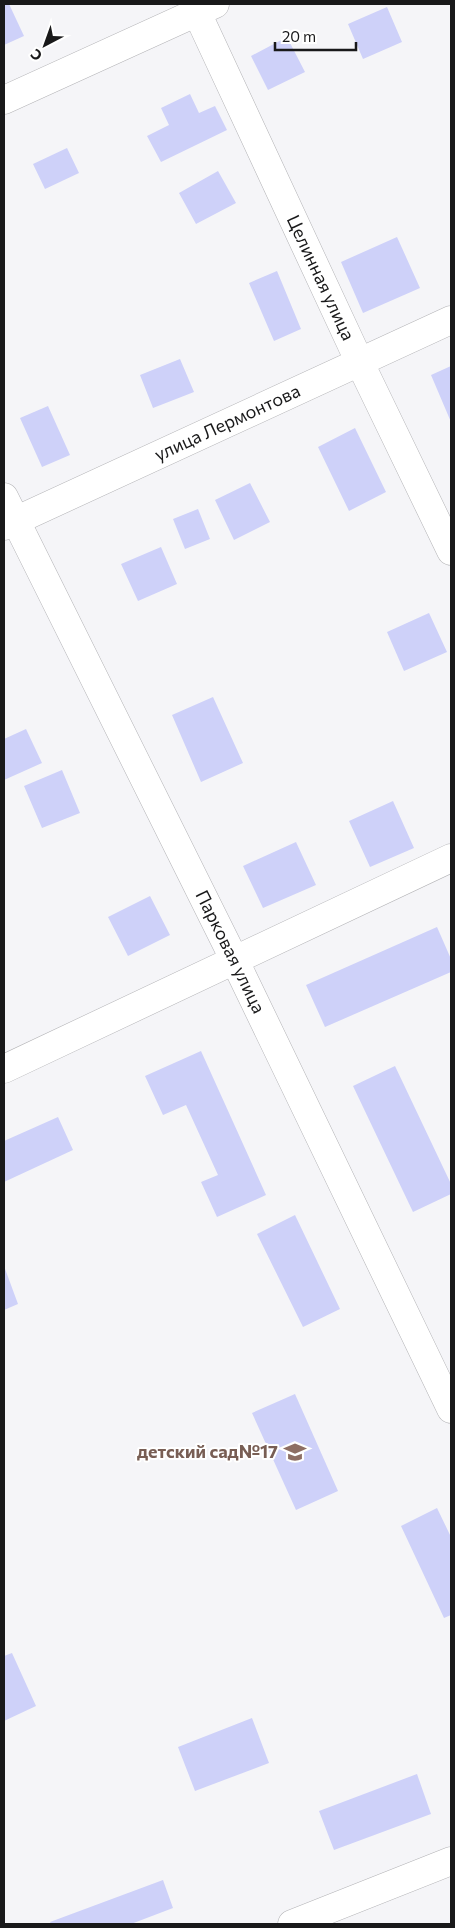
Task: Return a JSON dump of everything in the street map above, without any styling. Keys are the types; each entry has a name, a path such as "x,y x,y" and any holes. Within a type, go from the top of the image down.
{"street":[{"path":"4,100 202,7"},
{"name":"Целинная улица","path":"202,7 360,363 451,551"},
{"name":"улица Лермонтова","path":"7,514 360,363 451,320"},
{"name":"Парковая улица","path":"7,514 235,961 451,1410"},
{"path":"4,1069 451,858"},
{"path":"292,1924 451,1861"}],"building":[{"path":"4,4 9,4 24,36 4,45"},
{"path":"387,7 402,42 363,59 348,24"},
{"path":"287,37 305,72 268,90 251,56"},
{"path":"190,94 199,113 215,106 227,130 161,162 147,136 169,125 161,108"},
{"path":"67,148 79,173 45,189 33,164"},
{"path":"218,171 236,203 196,224 179,193"},
{"path":"397,237 420,288 363,313 341,262"},
{"path":"277,271 301,329 274,341 249,283"},
{"path":"180,359 194,392 153,408 140,375"},
{"path":"451,366 451,422 431,375"},
{"path":"48,406 70,455 42,467 20,418"},
{"path":"355,428 386,492 349,511 318,447"},
{"path":"250,483 270,522 234,540 215,500"},
{"path":"198,509 210,539 185,549 173,519"},
{"path":"161,547 177,584 138,601 121,564"},
{"path":"429,613 447,652 404,671 387,632"},
{"path":"213,697 243,763 201,782 172,715"},
{"path":"26,729 42,763 4,780 4,739"},
{"path":"62,770 80,813 42,828 24,786"},
{"path":"393,801 414,848 370,867 349,821"},
{"path":"296,842 316,885 263,908 243,866"},
{"path":"150,896 170,935 128,956 108,917"},
{"path":"437,927 451,959 451,972 325,1027 306,985"},
{"path":"201,1051 266,1195 217,1217 201,1182 218,1175 186,1105 163,1115 145,1076"},
{"path":"395,1066 451,1184 451,1194 413,1212 353,1086"},
{"path":"58,1117 73,1150 4,1182 4,1141"},
{"path":"295,1215 340,1309 303,1327 257,1234"},
{"path":"4,1266 18,1304 4,1310"},
{"name":"детский сад№17","path":"295,1394 338,1491 296,1510 252,1413"},
{"path":"437,1508 451,1537 451,1615 444,1618 401,1526"},
{"path":"12,1653 36,1706 4,1721 4,1656"},
{"path":"252,1718 269,1763 195,1791 178,1747"},
{"path":"417,1774 431,1814 334,1850 319,1811"},
{"path":"163,1880 173,1908 131,1924 51,1924 50,1922"}],"place":[{"name":"детский сад№17","path":"295,1452"}]}
